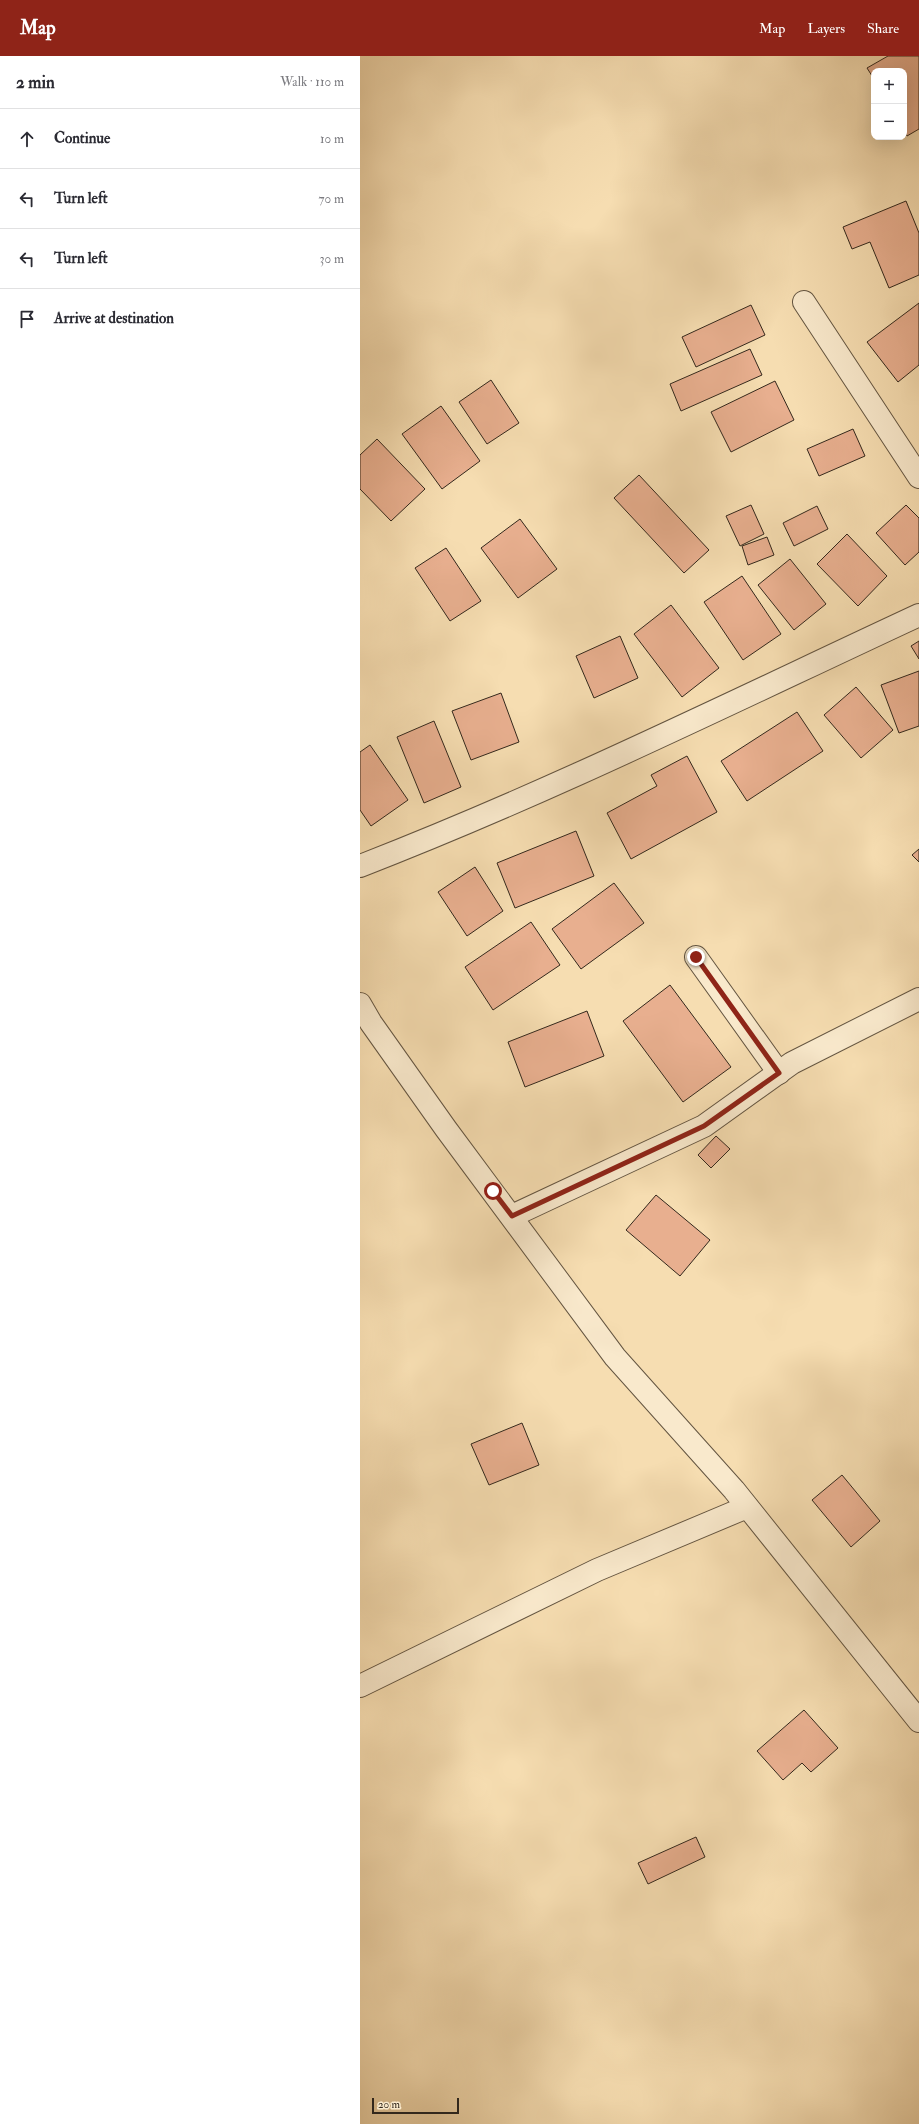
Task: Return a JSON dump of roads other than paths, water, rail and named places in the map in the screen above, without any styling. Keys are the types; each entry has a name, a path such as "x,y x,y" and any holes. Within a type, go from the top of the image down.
{"street":[{"path":"804,302 919,477"},
{"path":"360,866 435,837 550,788 919,614"},
{"path":"696,957 779,1073"},
{"path":"512,1216 704,1126 792,1063 919,999"},
{"path":"360,1004 371,1023 446,1129 512,1216 615,1357 747,1507 919,1721"},
{"path":"360,1686 597,1570 747,1507"}]}
